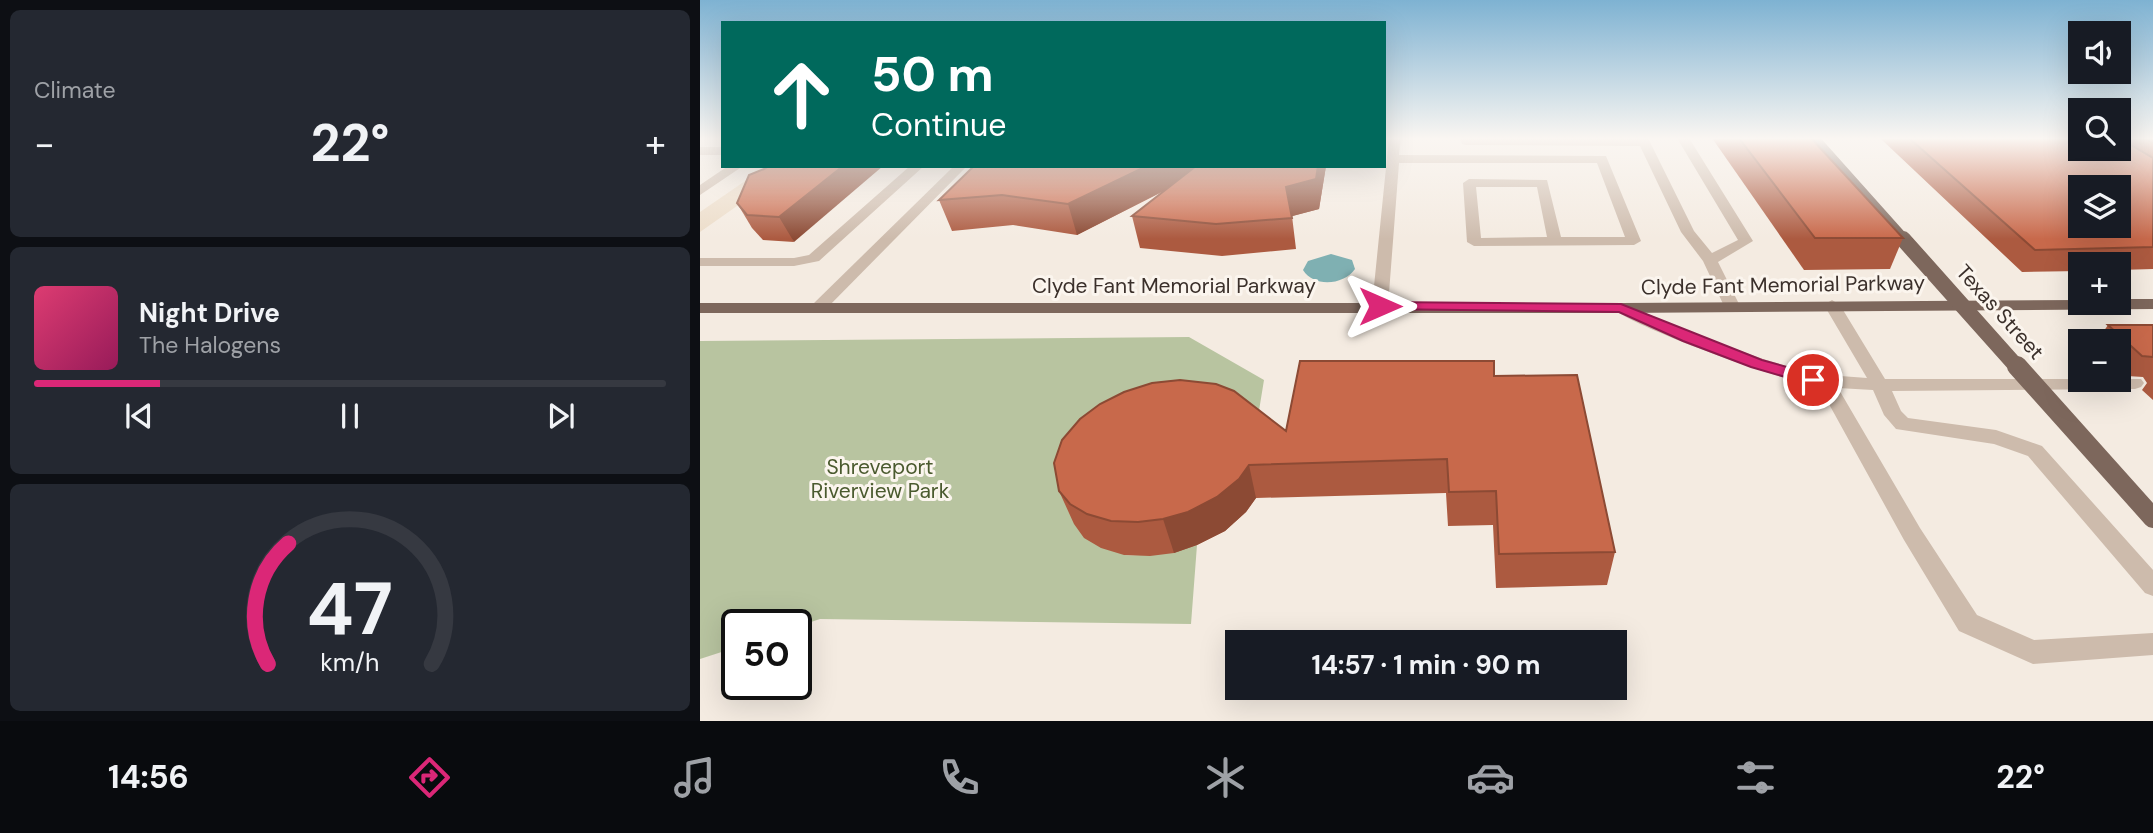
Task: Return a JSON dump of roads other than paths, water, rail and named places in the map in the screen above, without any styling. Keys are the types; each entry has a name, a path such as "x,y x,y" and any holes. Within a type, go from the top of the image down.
{"main road":[{"name":"Texas Street","path":"1842,172 2153,518"},
{"name":"Clyde Fant Memorial Parkway","path":"700,309 1380,306 1621,308 2153,304"}],"street":[{"path":"700,191 729,172"},
{"path":"700,262 794,262 814,258 912,172"},
{"path":"818,308 955,172"},
{"path":"1380,306 1393,172"},
{"path":"1555,242 1543,183 1469,183 1474,242 1555,242 1634,241 1607,172"},
{"path":"1659,172 1688,232 1710,260 1732,306"},
{"path":"1704,172 1746,241 1710,260"},
{"path":"1832,305 1881,385 1893,415 1903,424 1996,437 2035,451 2153,586"},
{"path":"1621,308 1688,338 1757,363 1825,380 1881,385 2135,383"},
{"path":"1825,380 1912,534 1968,623 2033,652 2153,644"}],"water":[{"path":"1331,254 1352,260 1355,269 1344,278 1329,282 1314,280 1303,270 1308,261"}],"park label":[{"name":"Shreveport Riverview Park","path":"880,479"}]}
